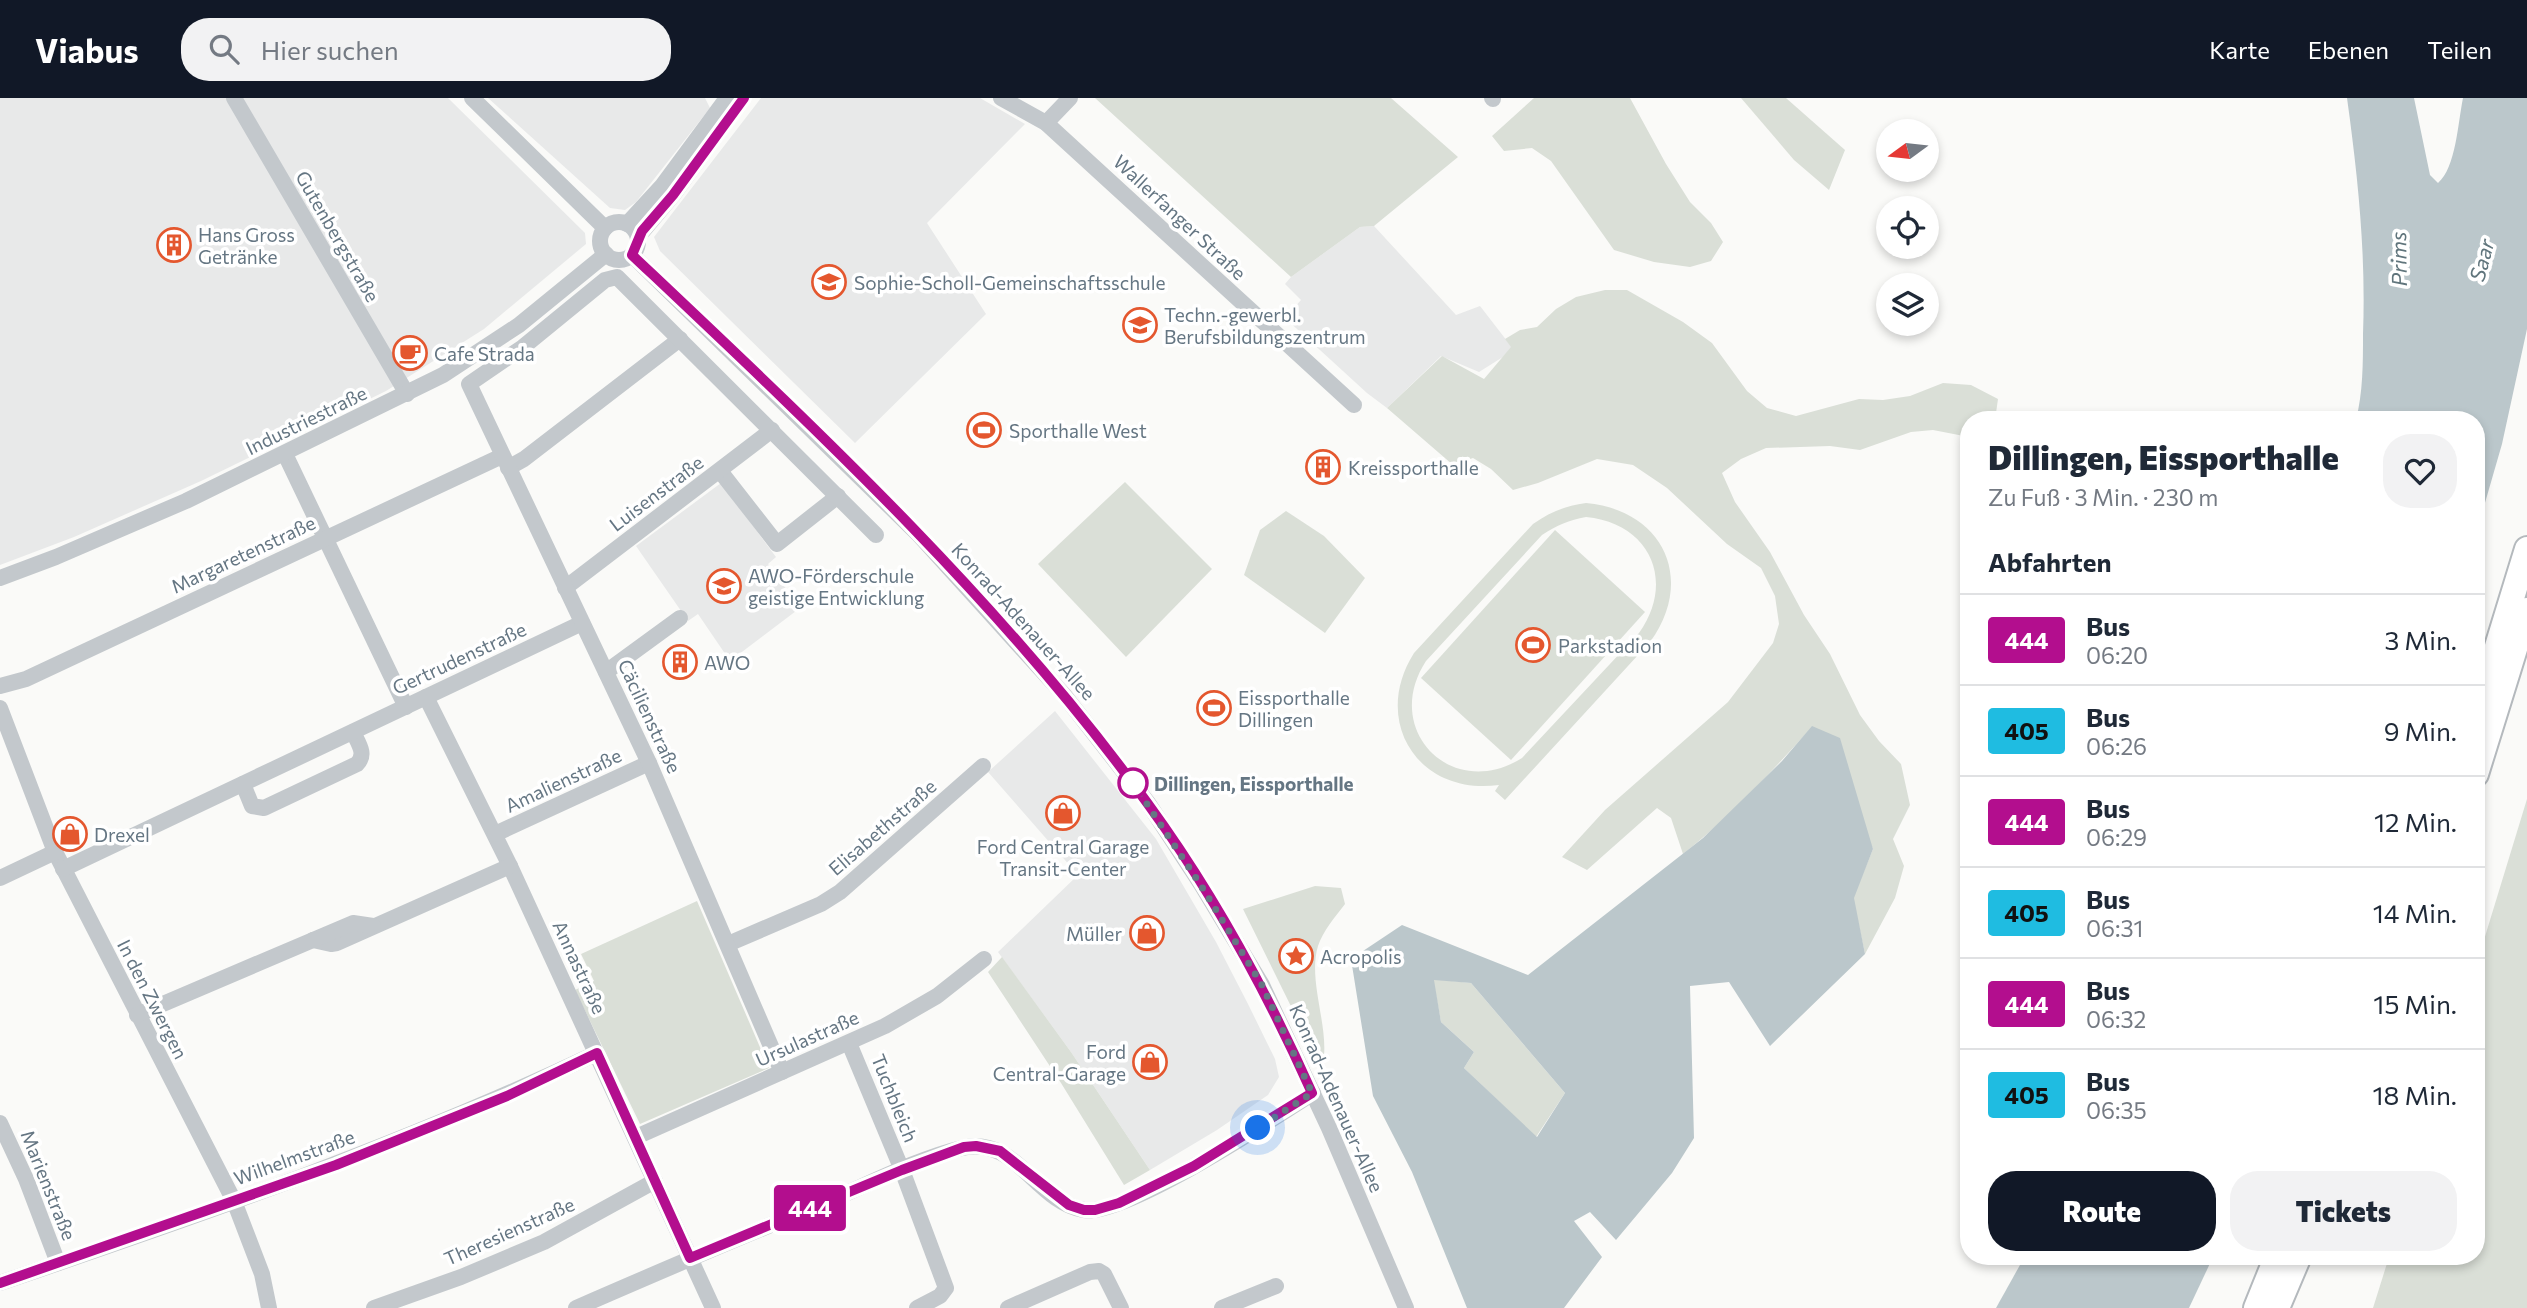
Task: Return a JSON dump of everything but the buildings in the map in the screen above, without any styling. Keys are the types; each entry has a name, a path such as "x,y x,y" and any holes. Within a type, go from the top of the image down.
{"highway":[{"path":"2485,686 2527,549"},
{"path":"2485,745 2527,610"},
{"path":"2261,1307 2274,1265"},
{"path":"2261,1307 2292,1265"}],"street":[{"name":"Gutenbergstraße","path":"234,98 407,394"},
{"path":"472,98 605,228"},
{"name":"Wallerfanger Straße","path":"1002,98 1046,123 1354,405"},
{"path":"1046,123 1070,98"},
{"path":"626,224 662,186 730,101"},
{"path":"638,237 673,195 730,101"},
{"path":"615,223 626,224 632,227 638,237 638,244 632,255 617,260 606,254 600,239 605,228 615,223"},
{"name":"Industriestraße","path":"0,578 174,506 443,375 487,347 561,293 606,254"},
{"name":"Konrad-Adenauer-Allee","path":"632,255 918,534 1079,713 1148,803 1262,985 1406,1308"},
{"name":"Cäcilienstraße","path":"680,339 621,278 613,276 604,279 523,347 469,384 649,763 782,1072"},
{"path":"680,339 876,535"},
{"name":"Margaretenstraße","path":"0,686 26,679 325,539 505,462 524,459 680,339"},
{"name":"Luisenstraße","path":"565,588 772,430"},
{"path":"285,454 406,707"},
{"path":"720,471 778,544 838,496"},
{"path":"606,673 680,618"},
{"name":"Gertrudenstraße","path":"63,869 582,623"},
{"path":"0,668 0,678"},
{"name":"Annastraße","path":"426,697 510,866 713,1308"},
{"name":"In den Zwergen","path":"0,708 63,869 234,1201 262,1274 269,1308"},
{"path":"243,784 252,806 264,808 343,771 362,759 353,732"},
{"name":"Amalienstraße","path":"495,835 649,763"},
{"name":"Elisabethstraße","path":"728,944 821,904 840,892 983,766"},
{"path":"0,878 55,852"},
{"path":"137,1015 354,923 373,926 510,866"},
{"name":"Ursulastraße","path":"636,1137 908,1015 984,959"},
{"name":"Tuchbleich","path":"849,1043 902,1170 946,1288 940,1296 917,1308"},
{"name":"Wilhelmstraße","path":"0,1283 427,1130 597,1053"},
{"path":"576,1308 902,1170 964,1147 1000,1151 1069,1205 1095,1210 1119,1203 1243,1137 1312,1093"},
{"name":"Marienstraße","path":"0,1123 26,1179 58,1263"},
{"name":"Theresienstraße","path":"374,1308 461,1277 544,1242 655,1181"},
{"path":"1008,1308 1099,1270 1104,1274 1121,1308"},
{"path":"1222,1308 1276,1286"}],"shaded area":[{"path":"0,98 448,98 585,233 586,244 484,329 386,391 201,481 74,537 0,565"},
{"path":"488,98 705,98 710,108 636,202 625,210 610,208"},
{"name":"Sophie-Scholl-Gemeinschaftsschule","path":"761,98 980,98 1025,124 927,223 986,314 855,443 660,251 654,237"},
{"path":"1095,98 1391,98 1458,157 1374,226 1360,227 1291,277"},
{"path":"1534,98 1630,98 1690,202 1711,223 1723,242 1711,261 1690,267 1654,262 1614,250 1551,161 1532,148 1504,151 1492,136"},
{"path":"1741,98 1786,98 1845,150 1829,190 1794,160"},
{"path":"1374,226 1456,315 1480,306 1514,350 1479,372 1441,356 1387,408 1367,393 1285,318 1301,300 1285,284 1360,227"},
{"path":"1605,290 1627,290 1683,322 1712,343 1747,391 1767,408 1796,416 1859,399 1883,400 1910,396 1943,383 1971,385 1998,399 1996,411 1960,411 1960,435 1933,430 1911,432 1860,450 1830,446 1766,448 1741,459 1722,473 1735,502 1770,552 1804,615 1830,654 1860,715 1879,741 1901,764 1910,805 1893,839 1904,866 1895,898 1865,954 1853,898 1873,849 1812,727 1734,809 1683,854 1671,818 1657,808 1587,870 1562,857 1605,810 1728,702 1773,643 1779,624 1775,596 1761,568 1727,544 1667,488 1633,465 1597,459 1513,490 1491,469 1473,458 1453,465 1387,408 1442,356 1484,379 1511,347 1505,339 1520,330 1537,327 1556,309 1576,297"},
{"path":"1125,482 1212,569 1126,657 1038,564"},
{"name":"AWO-Förderschule geistige Entwicklung","path":"721,483 776,557 768,564 800,608 730,661 698,614 688,621 636,546"},
{"path":"1578,504 1613,508 1635,519 1652,533 1664,551 1670,572 1670,595 1664,618 1650,642 1505,800 1495,791 1499,785 1470,785 1446,779 1425,766 1410,749 1401,728 1398,704 1402,679 1414,653 1533,524 1558,510","holes":["1580,518 1608,522 1626,530 1641,543 1650,558 1655,575 1655,594 1650,613 1639,633 1522,758 1496,769 1471,771 1449,765 1431,752 1418,734 1412,711 1414,687 1426,661 1542,535 1563,523"]},
{"path":"1286,511 1324,536 1365,578 1325,633 1244,575 1260,530"},
{"name":"Parkstadion","path":"1555,530 1645,612 1511,760 1421,678"},
{"path":"1055,711 1156,839 1216,942 1275,1059 1279,1077 1268,1095 1217,1130 1150,1170 1071,1052 998,952 1078,875 988,772"},
{"path":"2527,799 2527,1308 2373,1308 2386,1265 2485,1265 2485,937"},
{"path":"1315,886 1341,888 1345,904 1323,935 1316,959 1316,986 1324,1056 1312,1049 1243,909"},
{"path":"697,901 769,1068 640,1124 575,990 594,981 581,954"},
{"path":"1002,957 1071,1052 1150,1170 1124,1185 988,972"},
{"path":"1433,979 1471,983 1565,1093 1536,1137 1464,1068 1474,1052 1441,1022"}],"water":[{"path":"2347,98 2414,98 2430,175 2438,183 2453,156 2463,98 2527,98 2527,329 2502,444 2485,503 2485,411 2358,411 2362,378 2364,304 2358,186"},
{"path":"1812,726 1840,738 1873,849 1854,898 1865,954 1770,1046 1729,982 1690,986 1694,1138 1672,1173 1616,1240 1590,1212 1574,1221 1602,1257 1564,1308 1467,1308 1412,1172 1373,1096 1351,959 1402,925 1528,975 1703,838 1782,761","holes":["1434,980 1471,983 1565,1093 1537,1137 1464,1068 1474,1052 1441,1022"]},
{"path":"2020,1265 2209,1265 2189,1308 1996,1308"}],"bus line":[{"name":"444","path":"0,1283 336,1165 427,1130 597,1053 690,1258 964,1147 976,1146 1000,1151 1069,1205 1095,1210 1119,1203 1194,1166 1312,1093 1262,985 1167,830 1079,713 918,534 632,255 642,231 673,195 744,98"}],"place":[{"name":"Hans Gross Getränke","path":"174,245"},
{"name":"Sophie-Scholl-Gemeinschaftsschule","path":"829,282"},
{"name":"Techn.-gewerbl. Berufsbildungszentrum","path":"1140,325"},
{"name":"Cafe Strada","path":"410,353"},
{"name":"Sporthalle West","path":"984,430"},
{"name":"Kreissporthalle","path":"1323,467"},
{"name":"AWO-Förderschule geistige Entwicklung","path":"724,586"},
{"name":"Parkstadion","path":"1533,645"},
{"name":"AWO","path":"680,662"},
{"name":"Eissporthalle Dillingen","path":"1214,708"},
{"name":"Dillingen, Eissporthalle","path":"1133,783"},
{"name":"Ford Central Garage Transit-Center","path":"1063,813"},
{"name":"Drexel","path":"70,834"},
{"name":"Müller","path":"1147,933"},
{"name":"Acropolis","path":"1296,956"},
{"name":"Ford Central-Garage","path":"1150,1062"}],"route":[{"path":"1133,783 1167,830 1262,985 1312,1093 1258,1128"}],"water label":[{"name":"Prims","path":"2398,259"},
{"name":"Saar","path":"2481,260"}]}
